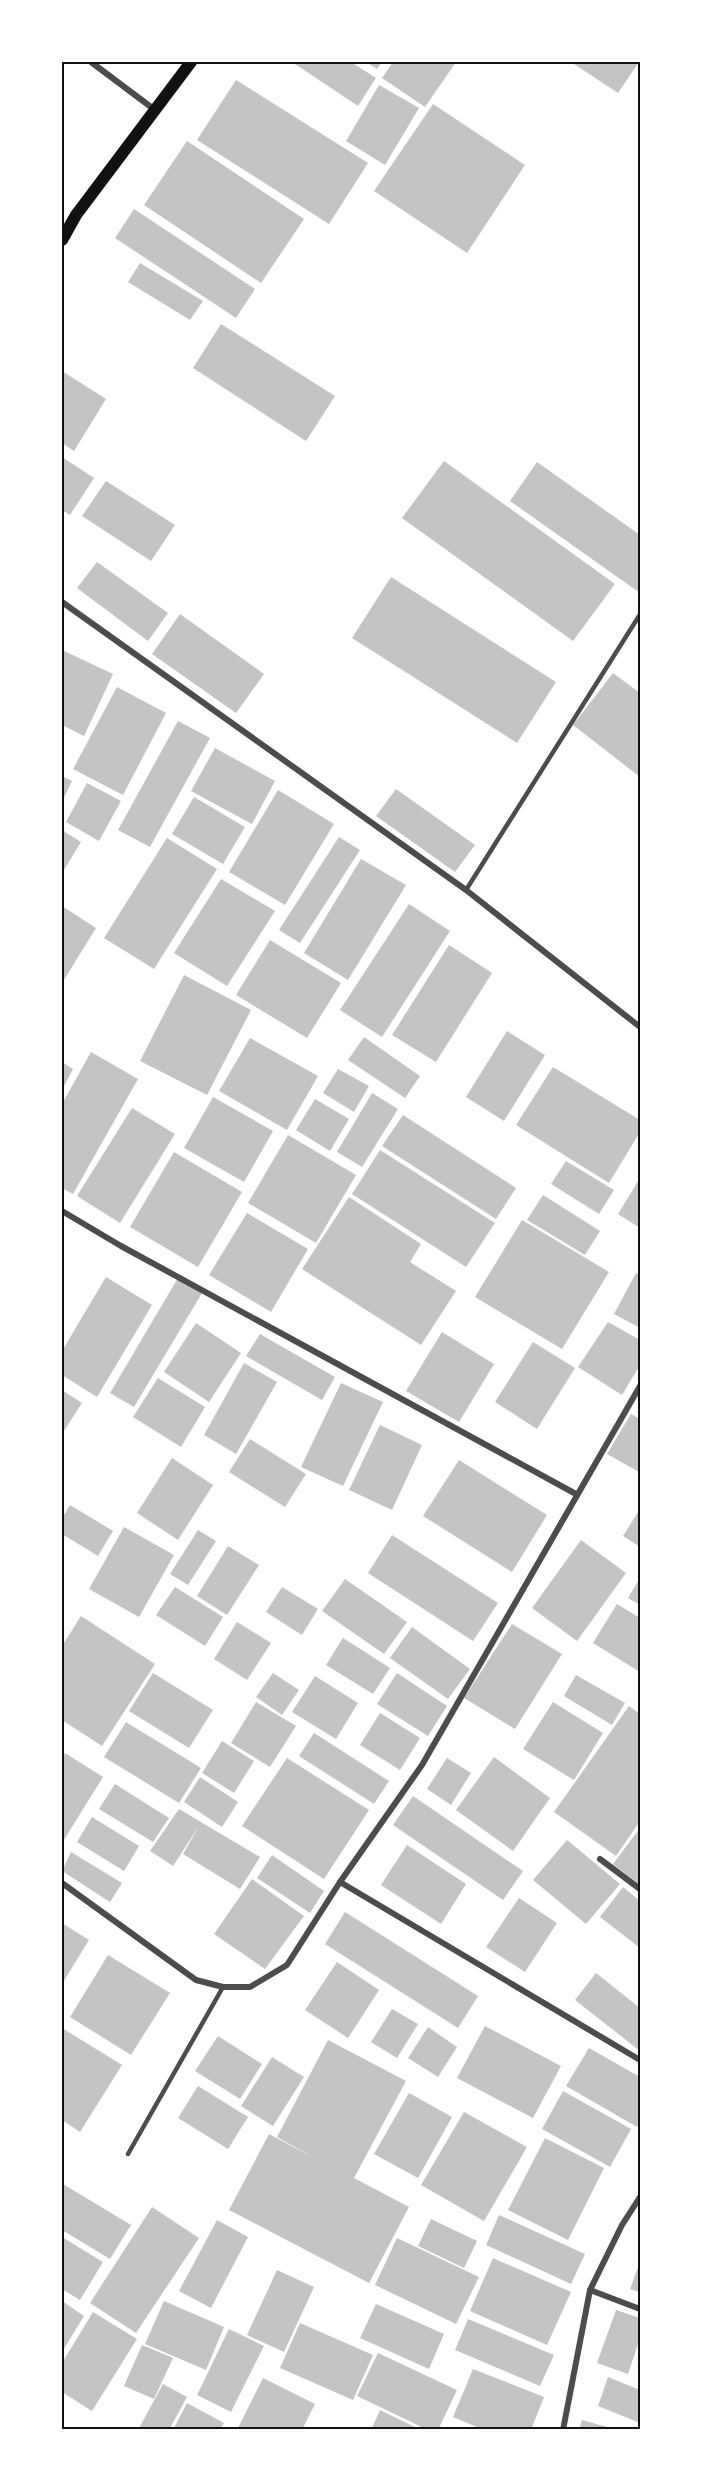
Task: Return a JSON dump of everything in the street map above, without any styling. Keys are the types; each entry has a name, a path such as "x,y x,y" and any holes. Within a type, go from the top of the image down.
{"main road":[{"path":"62,240 76,215 191,62"}],"street":[{"path":"91,62 156,110"},
{"path":"62,602 466,890 640,1026"},
{"path":"62,1211 120,1246 576,1494"},
{"path":"62,1883 196,1980 223,1987 250,1987 287,1965 340,1882 422,1765 640,1386"},
{"path":"600,1859 640,1889"},
{"path":"340,1882 640,2060"},
{"path":"563,2430 590,2290 622,2225 640,2197"},
{"path":"590,2290 640,2309"}],"lane":[{"path":"466,890 639,616"},
{"path":"128,2154 223,1987"}],"building":[{"path":"292,62 351,62 376,78 358,106"},
{"path":"366,62 382,62 377,69"},
{"path":"393,62 456,62 425,107 382,78"},
{"path":"571,62 639,62 618,93"},
{"path":"236,80 368,163 329,224 197,140"},
{"path":"379,85 419,108 385,165 346,141"},
{"path":"433,104 525,165 467,253 374,191"},
{"path":"187,141 304,219 261,283 144,205"},
{"path":"134,209 255,289 236,318 115,238"},
{"path":"140,263 203,301 190,320 128,282"},
{"path":"221,324 335,396 306,441 193,368"},
{"path":"62,371 106,399 74,451 62,443"},
{"path":"62,457 94,478 70,515 62,510"},
{"path":"444,461 615,584 573,641 402,518"},
{"path":"537,462 640,535 640,593 510,501"},
{"path":"106,481 175,525 151,561 82,516"},
{"path":"97,562 168,613 148,641 77,588"},
{"path":"391,577 556,682 517,743 352,638"},
{"path":"180,614 264,674 236,713 152,654"},
{"path":"62,650 113,674 84,736 62,725"},
{"path":"613,673 640,693 640,777 573,725"},
{"path":"117,687 166,713 123,795 73,769"},
{"path":"178,721 210,738 150,847 118,830"},
{"path":"215,748 275,781 252,824 191,791"},
{"path":"62,776 72,781 62,802"},
{"path":"87,783 121,801 99,841 66,822"},
{"path":"396,789 475,845 455,872 376,816"},
{"path":"278,790 334,824 285,905 229,872"},
{"path":"194,797 245,827 223,864 172,834"},
{"path":"62,830 81,842 62,873"},
{"path":"339,837 360,850 300,943 279,930"},
{"path":"167,838 217,869 154,969 104,938"},
{"path":"361,859 406,885 348,980 304,953"},
{"path":"221,879 275,911 227,986 174,953"},
{"path":"409,904 450,931 382,1037 340,1010"},
{"path":"62,906 96,928 62,983"},
{"path":"270,940 341,983 307,1038 236,995"},
{"path":"449,945 492,973 436,1062 392,1035"},
{"path":"184,975 251,1010 207,1095 140,1061"},
{"path":"507,1031 545,1055 504,1121 466,1097"},
{"path":"364,1037 420,1076 405,1098 348,1060"},
{"path":"250,1038 318,1076 287,1130 219,1091"},
{"path":"91,1052 138,1079 73,1194 62,1188 62,1104"},
{"path":"62,1062 73,1069 62,1090"},
{"path":"553,1067 640,1120 640,1132 609,1183 516,1125"},
{"path":"338,1069 369,1086 354,1112 323,1093"},
{"path":"372,1093 398,1109 362,1167 337,1152"},
{"path":"213,1097 273,1131 244,1182 184,1148"},
{"path":"315,1099 349,1119 330,1151 296,1130"},
{"path":"132,1108 175,1134 120,1223 77,1196"},
{"path":"403,1115 516,1188 496,1219 382,1146"},
{"path":"288,1135 356,1175 316,1243 248,1203"},
{"path":"380,1150 495,1223 466,1267 352,1194"},
{"path":"174,1152 242,1192 198,1267 130,1227"},
{"path":"566,1161 614,1190 599,1214 551,1184"},
{"path":"640,1178 640,1228 618,1214"},
{"path":"543,1195 600,1231 585,1255 527,1220"},
{"path":"349,1197 421,1244 410,1262 456,1291 421,1345 302,1269"},
{"path":"247,1213 308,1249 271,1312 209,1275"},
{"path":"522,1220 609,1272 562,1349 475,1297"},
{"path":"636,1273 640,1275 640,1328 614,1314"},
{"path":"106,1277 152,1305 97,1397 62,1375 62,1351"},
{"path":"178,1278 202,1293 134,1407 110,1393"},
{"path":"608,1322 640,1340 640,1365 622,1395 578,1367"},
{"path":"196,1323 241,1353 209,1402 164,1372"},
{"path":"442,1332 494,1364 459,1422 406,1391"},
{"path":"260,1334 335,1377 322,1400 246,1356"},
{"path":"533,1342 575,1368 537,1429 495,1402"},
{"path":"244,1363 277,1382 236,1454 204,1435"},
{"path":"158,1378 205,1407 181,1447 133,1417"},
{"path":"341,1383 383,1402 343,1486 301,1467"},
{"path":"62,1390 82,1403 62,1434"},
{"path":"631,1414 640,1419 639,1472 607,1454"},
{"path":"380,1425 422,1445 392,1510 349,1490"},
{"path":"250,1439 306,1474 285,1507 229,1472"},
{"path":"172,1458 213,1485 178,1540 137,1513"},
{"path":"459,1460 547,1515 512,1572 423,1516"},
{"path":"70,1505 113,1531 98,1556 62,1534 62,1518"},
{"path":"640,1509 640,1547 623,1536"},
{"path":"124,1527 174,1555 139,1617 89,1589"},
{"path":"198,1530 216,1541 188,1585 170,1574"},
{"path":"392,1535 498,1603 473,1641 368,1573"},
{"path":"581,1540 626,1573 577,1641 532,1608"},
{"path":"228,1546 259,1565 227,1615 197,1596"},
{"path":"640,1578 640,1605 628,1598"},
{"path":"345,1579 407,1622 384,1654 322,1611"},
{"path":"175,1587 223,1617 205,1646 156,1615"},
{"path":"282,1587 318,1609 302,1635 266,1612"},
{"path":"617,1604 640,1618 640,1672 593,1643"},
{"path":"81,1616 155,1664 102,1746 62,1720 62,1646"},
{"path":"237,1622 271,1643 247,1680 214,1659"},
{"path":"512,1624 562,1654 515,1729 464,1698"},
{"path":"412,1627 470,1669 448,1699 390,1658"},
{"path":"343,1638 390,1668 373,1694 326,1665"},
{"path":"153,1673 213,1710 189,1748 129,1711"},
{"path":"273,1673 299,1690 282,1715 256,1697"},
{"path":"397,1673 447,1706 428,1736 377,1704"},
{"path":"576,1675 625,1703 612,1725 564,1696"},
{"path":"315,1676 358,1703 336,1739 292,1712"},
{"path":"256,1702 296,1726 270,1767 231,1743"},
{"path":"553,1702 603,1733 574,1780 523,1749"},
{"path":"629,1706 640,1714 640,1821 616,1856 554,1812"},
{"path":"380,1713 420,1738 400,1770 360,1745"},
{"path":"126,1722 201,1768 179,1803 104,1757"},
{"path":"314,1733 389,1781 374,1804 299,1756"},
{"path":"222,1741 254,1761 234,1793 202,1773"},
{"path":"65,1753 103,1777 62,1843 62,1760"},
{"path":"494,1757 550,1798 513,1851 456,1810"},
{"path":"287,1758 369,1810 324,1879 242,1826"},
{"path":"447,1758 471,1773 451,1805 427,1789"},
{"path":"200,1777 238,1802 222,1827 184,1802"},
{"path":"115,1784 169,1818 153,1842 99,1809"},
{"path":"413,1796 523,1871 503,1900 393,1825"},
{"path":"179,1809 260,1857 240,1889 183,1854 199,1826 173,1866 150,1851"},
{"path":"92,1817 139,1846 124,1871 77,1842"},
{"path":"640,1828 640,1885 613,1864"},
{"path":"567,1840 620,1884 586,1924 533,1880"},
{"path":"407,1845 466,1884 441,1924 381,1885"},
{"path":"71,1852 122,1883 110,1902 62,1871"},
{"path":"272,1855 324,1891 310,1913 257,1878"},
{"path":"252,1879 304,1916 265,1969 214,1934"},
{"path":"623,1887 640,1901 640,1948 600,1917"},
{"path":"519,1898 557,1923 525,1972 486,1947"},
{"path":"345,1912 478,1996 458,2028 325,1944"},
{"path":"62,1923 89,1940 62,1984"},
{"path":"108,1955 170,1993 131,2055 70,2017"},
{"path":"337,1962 379,1990 348,2038 305,2010"},
{"path":"596,1973 640,2008 640,2051 575,2000"},
{"path":"392,2009 418,2024 397,2058 371,2042"},
{"path":"485,2026 561,2066 533,2118 457,2078"},
{"path":"428,2027 457,2047 438,2077 408,2058"},
{"path":"62,2028 122,2065 80,2132 62,2120"},
{"path":"218,2036 262,2064 240,2099 195,2071"},
{"path":"328,2040 406,2081 354,2178 409,2207 369,2283 229,2210 269,2134 318,2160 277,2137"},
{"path":"589,2048 640,2077 640,2120 637,2127 566,2086"},
{"path":"272,2057 304,2077 273,2126 241,2106"},
{"path":"198,2086 248,2117 228,2149 178,2118"},
{"path":"563,2091 631,2129 610,2167 542,2129"},
{"path":"409,2093 452,2117 418,2178 374,2154"},
{"path":"464,2112 527,2147 484,2221 421,2185"},
{"path":"545,2138 604,2168 568,2240 508,2210"},
{"path":"63,2184 131,2225 110,2259 62,2230"},
{"path":"152,2207 199,2238 136,2333 90,2303"},
{"path":"499,2215 585,2254 571,2284 486,2245"},
{"path":"431,2219 477,2241 464,2268 418,2246"},
{"path":"217,2220 248,2237 211,2308 179,2291"},
{"path":"62,2237 103,2262 80,2300 62,2289"},
{"path":"397,2238 479,2277 456,2324 375,2285"},
{"path":"493,2258 571,2292 547,2345 470,2311"},
{"path":"640,2262 640,2292 630,2289"},
{"path":"277,2270 314,2287 284,2352 247,2335"},
{"path":"62,2301 84,2316 62,2352"},
{"path":"164,2301 224,2327 206,2370 145,2344"},
{"path":"376,2304 444,2334 429,2369 360,2338"},
{"path":"616,2310 640,2318 640,2338 628,2374 597,2363"},
{"path":"93,2312 137,2339 92,2411 62,2392 62,2363"},
{"path":"468,2319 554,2355 540,2386 455,2350"},
{"path":"300,2323 373,2355 353,2400 280,2368"},
{"path":"229,2329 264,2346 231,2412 197,2395"},
{"path":"142,2345 173,2358 154,2399 124,2386"},
{"path":"378,2353 457,2390 438,2430 428,2430 357,2396"},
{"path":"473,2369 544,2397 531,2430 484,2430 453,2417"},
{"path":"608,2377 640,2390 640,2423 598,2406"},
{"path":"263,2378 315,2404 302,2430 237,2430"},
{"path":"163,2384 187,2397 169,2430 138,2430"},
{"path":"187,2403 224,2423 220,2430 173,2430"},
{"path":"380,2410 421,2430 371,2430"},
{"path":"582,2420 614,2429 614,2430 579,2430"}]}
